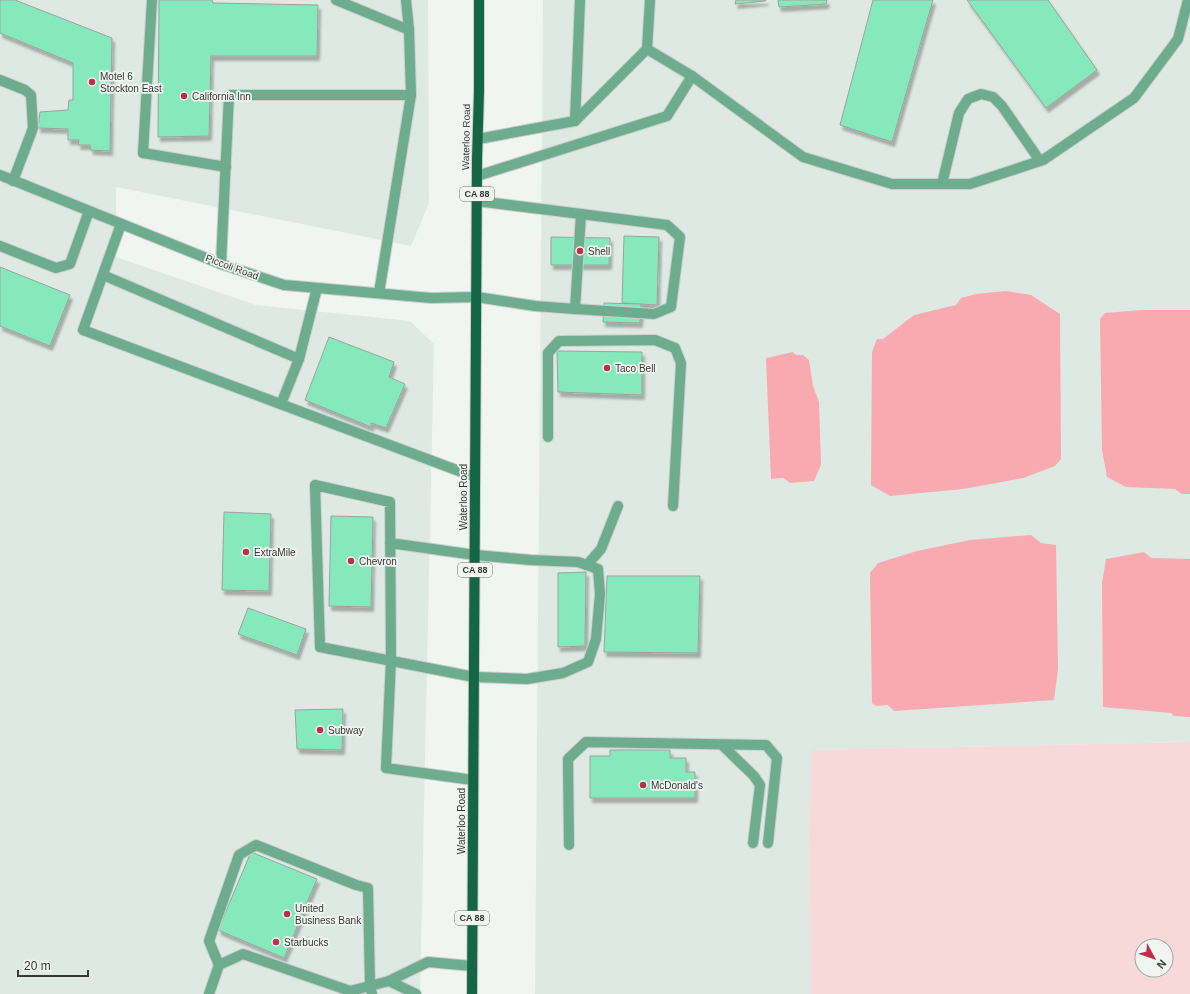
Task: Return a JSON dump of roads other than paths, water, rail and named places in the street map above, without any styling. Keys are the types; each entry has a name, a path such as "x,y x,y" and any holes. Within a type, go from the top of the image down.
{"main road":[{"name":"Waterloo Road","path":"472,994 479,0"}],"street":[{"path":"152,0 143,153 226,167"},
{"path":"336,0 409,30"},
{"path":"379,293 412,95 406,0"},
{"path":"575,121 580,0"},
{"path":"478,139 575,121 647,49 650,0"},
{"path":"647,49 692,76 803,156 892,184 970,184 1044,160 1134,98 1178,39 1188,0"},
{"path":"477,176 667,116 692,76"},
{"path":"0,80 25,90 31,95 33,128 13,180"},
{"path":"942,184 959,113 968,99 981,94 993,97 1002,106 1040,161"},
{"path":"221,264 229,95 412,95"},
{"name":"Piccoli Road","path":"0,175 221,264 284,285 431,298 477,297 535,306 654,314 671,307 680,237 667,225 581,214"},
{"path":"477,201 581,214 575,309"},
{"path":"0,246 56,268 70,264 89,211"},
{"path":"121,224 83,330 476,477"},
{"path":"103,275 299,359"},
{"path":"281,404 299,359 317,288"},
{"path":"548,437 548,353 559,341 655,340 675,348 681,363 673,506"},
{"path":"390,543 475,555 578,562 598,569 600,594 596,639 588,662 563,673 527,679 474,677 391,660 320,647 315,485 390,502 390,543 391,660 386,768 473,780"},
{"path":"587,565 601,549 618,506"},
{"path":"569,845 568,759 586,742 766,745 777,758 768,843"},
{"path":"722,745 754,776 760,785 753,843"},
{"path":"209,994 219,965 209,941 239,855 256,845 356,885 368,888 371,990"},
{"path":"219,965 243,954 350,992 371,990 428,962 472,966"},
{"path":"389,981 416,994"}],"place":[{"name":"Motel 6 Stockton East","path":"92,82"},
{"name":"California Inn","path":"184,96"},
{"name":"Shell","path":"580,251"},
{"name":"Taco Bell","path":"607,368"},
{"name":"ExtraMile","path":"246,552"},
{"name":"Chevron","path":"351,561"},
{"name":"Subway","path":"320,730"},
{"name":"McDonald's","path":"643,785"},
{"name":"United Business Bank","path":"287,914"},
{"name":"Starbucks","path":"276,942"}]}
